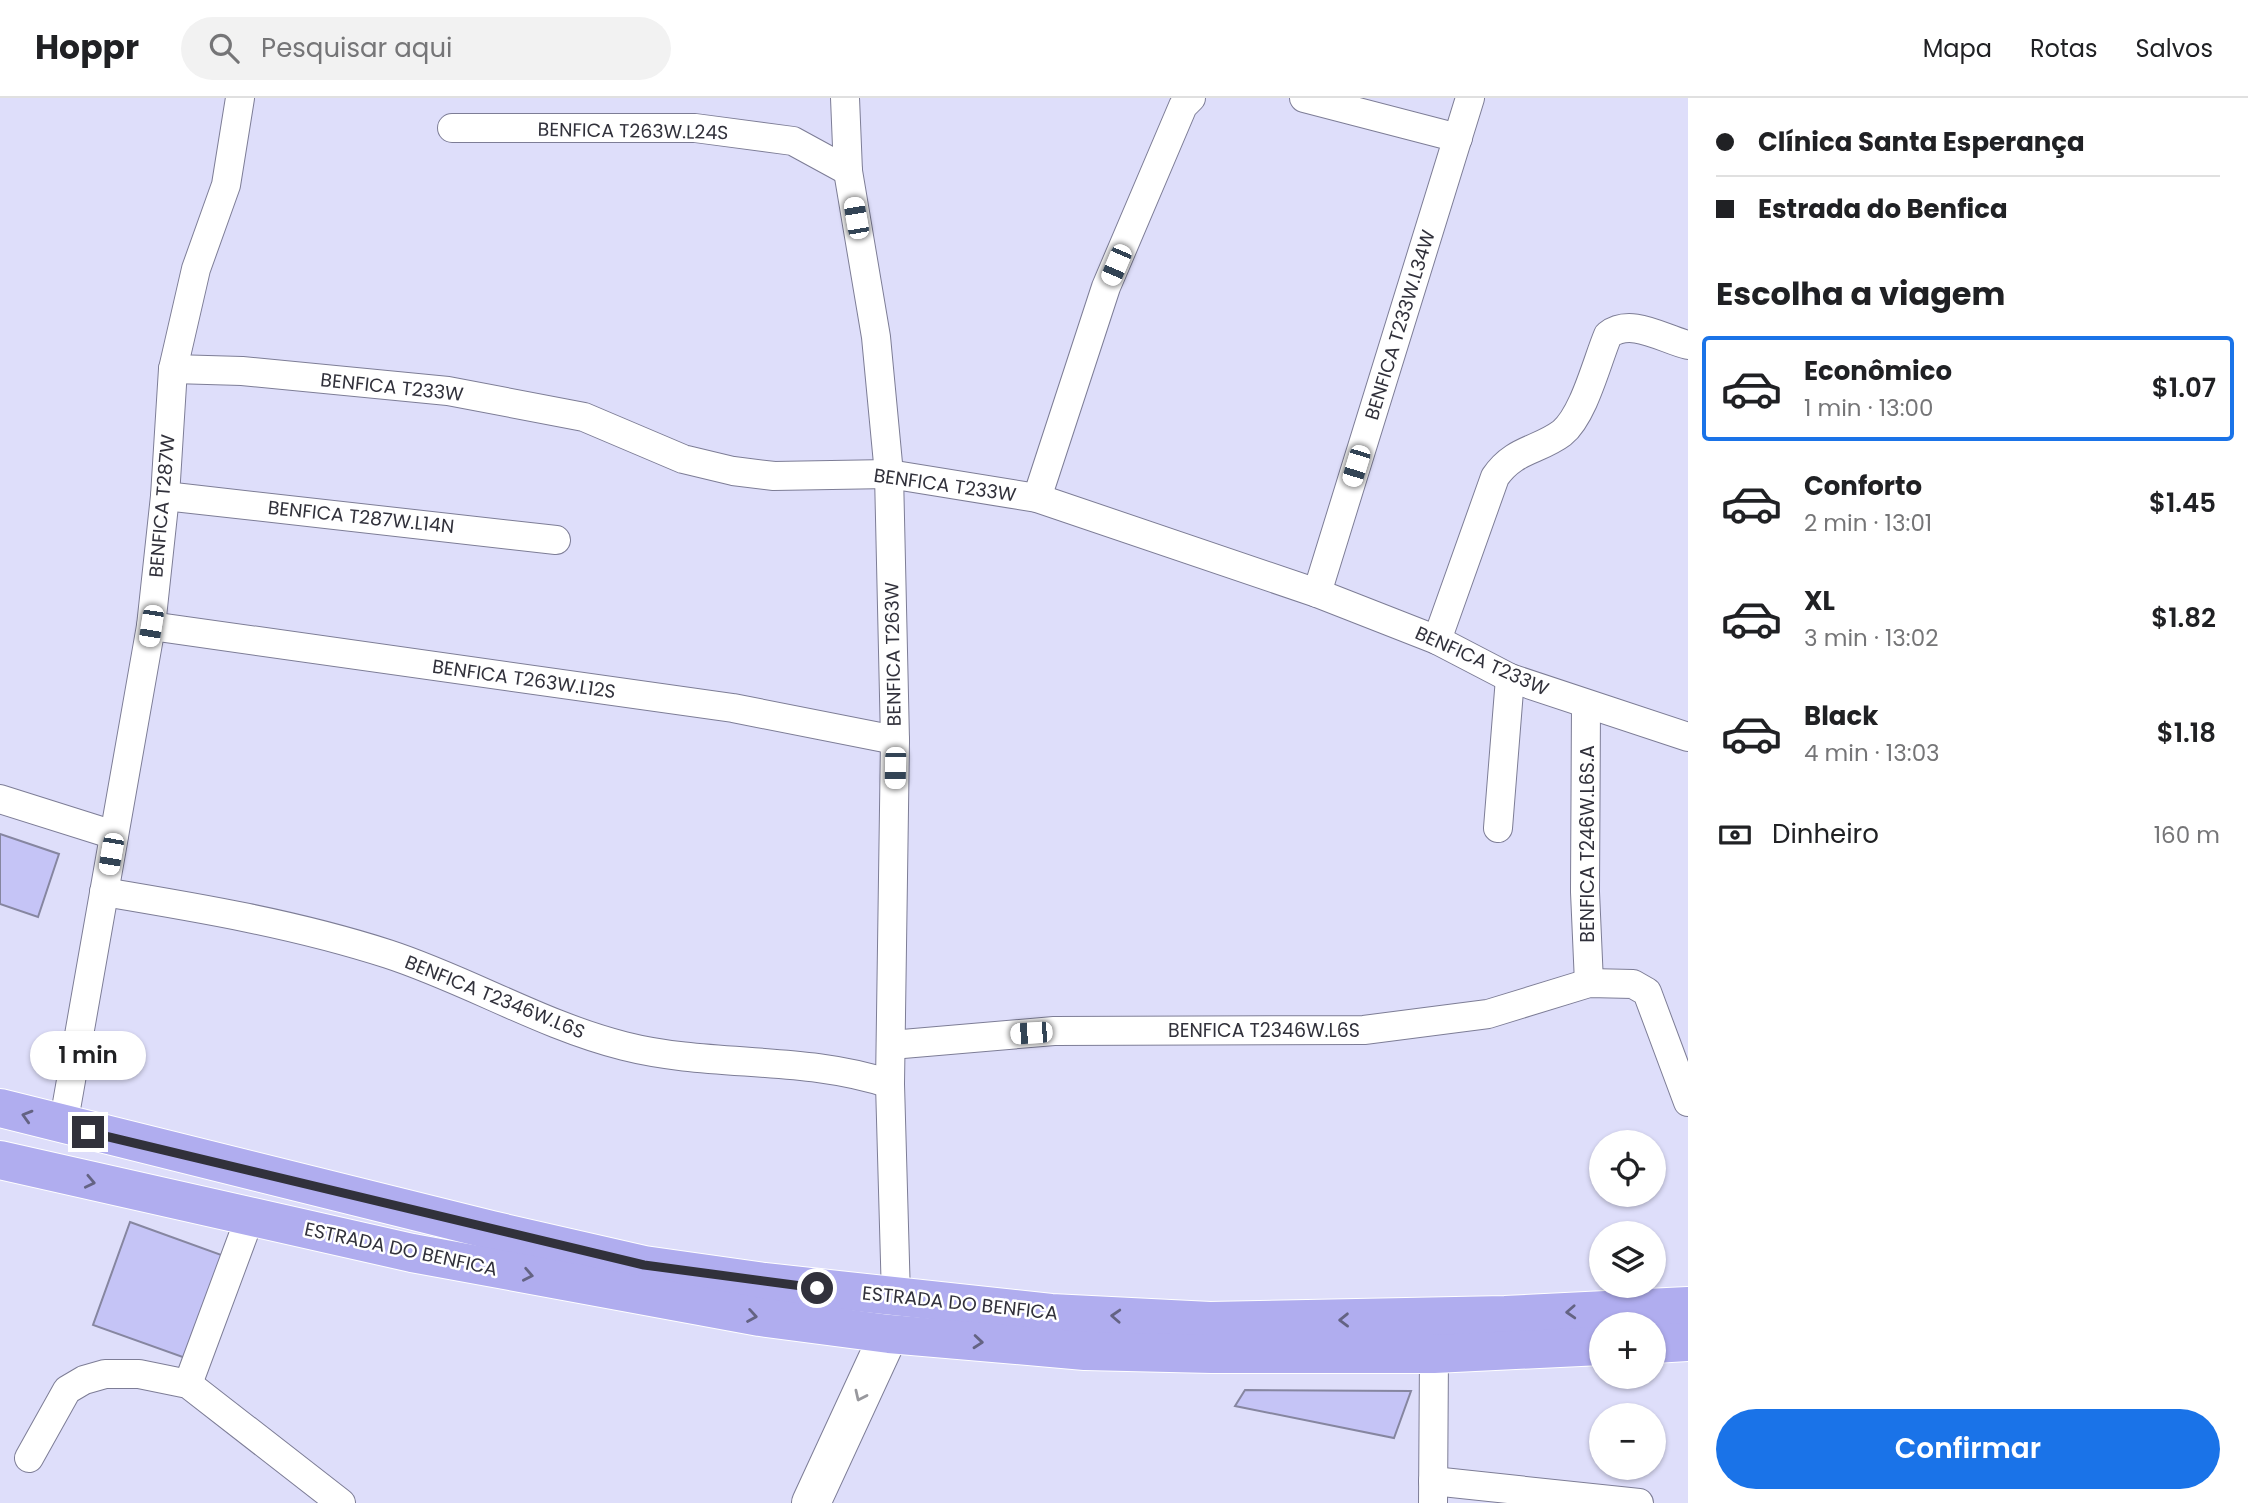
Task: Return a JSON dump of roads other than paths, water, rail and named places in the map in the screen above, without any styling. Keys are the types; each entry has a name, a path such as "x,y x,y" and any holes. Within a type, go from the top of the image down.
{"highway":[{"name":"ESTRADA DO BENFICA","path":"0,1108 63,1126 644,1265 896,1297 1051,1313 1210,1321 1505,1315 1688,1306"},
{"name":"ESTRADA DO BENFICA","path":"0,1160 412,1253 760,1317 889,1334 1085,1351 1434,1354 1589,1347"},
{"path":"1666,1343 1688,1342"}],"main road":[{"path":"811,1503 889,1334"}],"street":[{"name":"BENFICA T287W","path":"63,1126 151,626 165,496 173,369 196,269 226,185 240,98"},
{"name":"BENFICA T263W","path":"845,98 848,171 876,337 889,474 895,740 890,1084 896,1297"},
{"path":"1037,498 1106,287 1183,106 1191,98"},
{"path":"1304,98 1458,138"},
{"name":"BENFICA T233W.L34W","path":"1317,593 1470,98"},
{"name":"BENFICA T263W.L24S","path":"452,128 709,130 793,141 848,171"},
{"path":"1437,640 1495,477 1506,462 1562,432 1576,416 1608,335 1618,327 1633,328 1688,345"},
{"name":"BENFICA T233W","path":"173,369 242,371 448,391 584,417 683,459 733,471 774,476 889,474 1037,498 1317,593 1437,640 1510,678 1688,737"},
{"name":"BENFICA T287W.L14N","path":"165,496 556,540"},
{"name":"BENFICA T263W.L12S","path":"151,626 733,708 895,740"},
{"path":"1498,828 1510,678"},
{"name":"BENFICA T246W.L6S.A","path":"1586,705 1585,892 1589,983"},
{"path":"0,800 114,835"},
{"name":"BENFICA T2346W.L6S","path":"104,892 297,927 390,954 566,1029 625,1046 694,1059 861,1074 890,1084"},
{"name":"BENFICA T2346W.L6S","path":"891,1045 1054,1031 1364,1030 1488,1014 1589,983 1633,984 1647,992 1688,1102"},
{"path":"188,1384 250,1217"},
{"path":"1434,1354 1433,1492 1639,1503"},
{"path":"29,1458 67,1390 84,1380 105,1374 139,1374 188,1384 341,1503"}]}
